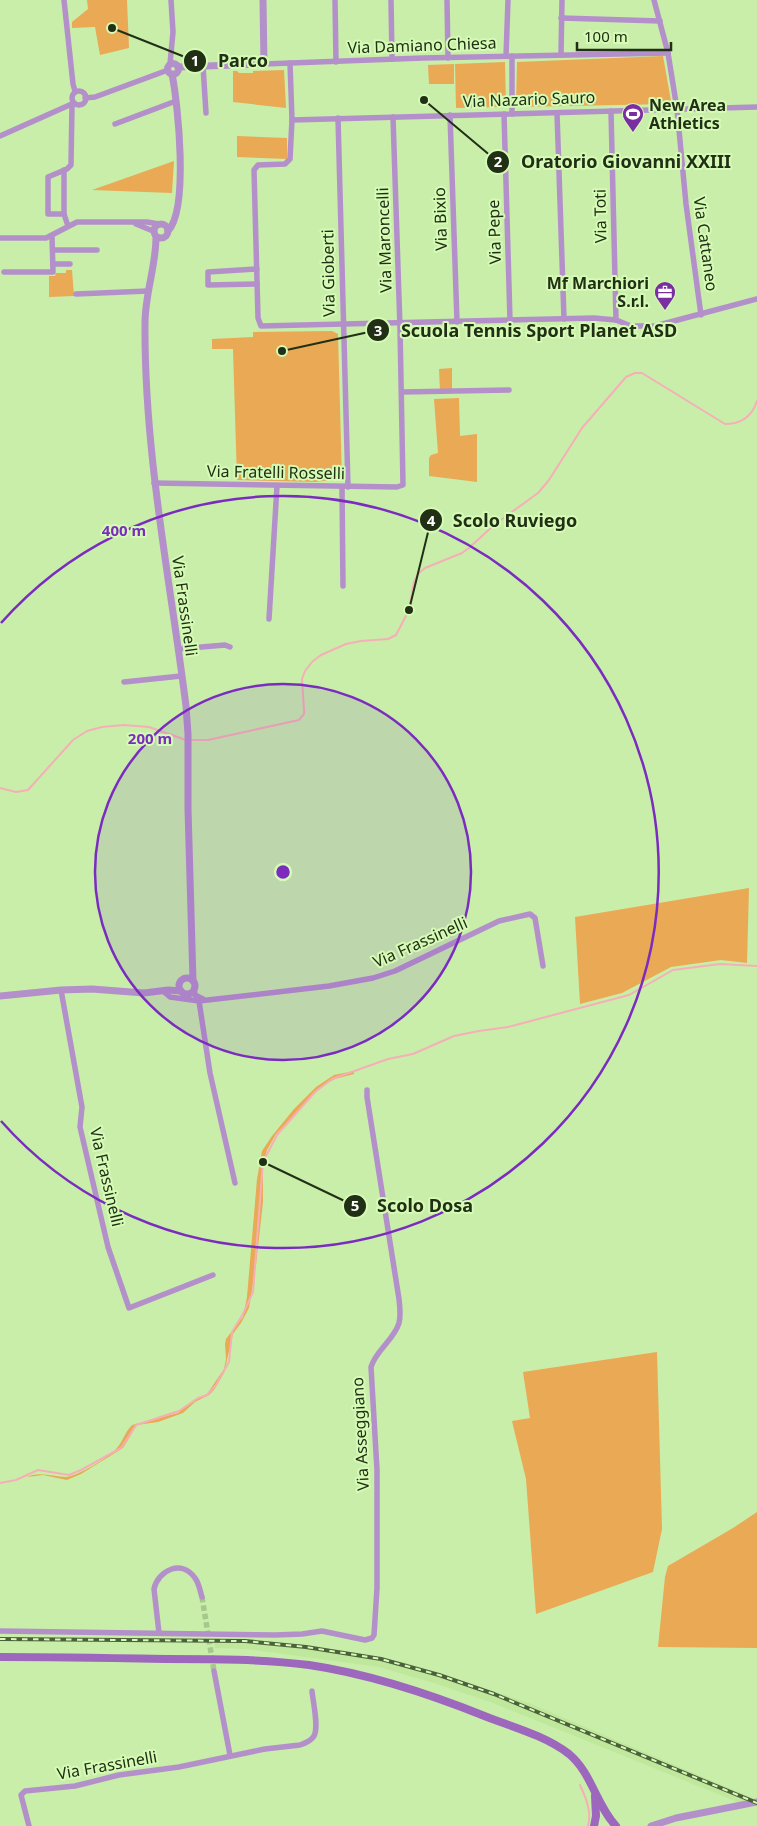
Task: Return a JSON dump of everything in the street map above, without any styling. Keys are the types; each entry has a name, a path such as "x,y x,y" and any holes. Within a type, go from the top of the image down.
{"main road":[{"path":"0,1657 220,1659 309,1666 352,1673 406,1688 468,1709 556,1745 580,1765 589,1778 603,1808 616,1826"},
{"path":"594,1826 596,1816 595,1791"}],"street":[{"path":"64,0 75,91 72,98 71,165 48,177 48,214 64,214"},
{"path":"158,235 155,226 163,226 174,222 179,184 180,132 173,72 171,0"},
{"path":"263,0 264,64"},
{"path":"335,0 336,62"},
{"path":"391,0 392,59"},
{"path":"447,0 448,58"},
{"path":"508,0 512,114"},
{"path":"561,55 562,0"},
{"name":"Via Cattaneo","path":"654,0 668,53 677,110 686,204 701,315"},
{"path":"561,18 660,21"},
{"name":"Via Damiano Chiesa","path":"0,136 73,104 82,104 85,98 95,97 173,72 203,66 392,59 668,53"},
{"path":"290,63 291,157 289,162 285,164 258,166 254,170 258,320 261,326 594,318 616,320 630,326 655,326 757,300"},
{"path":"203,66 206,113"},
{"path":"75,91 81,91 85,98"},
{"path":"116,124 176,101"},
{"name":"Via Nazario Sauro","path":"292,120 677,110 757,106"},
{"name":"Via Toti","path":"611,111 616,320"},
{"path":"557,113 564,319"},
{"name":"Via Pepe","path":"504,114 510,320"},
{"name":"Via Bixio","path":"450,115 457,322"},
{"name":"Via Maroncelli","path":"394,117 404,482 402,486 397,487"},
{"name":"Via Gioberti","path":"338,118 345,487 343,586"},
{"path":"64,170 64,214 68,226"},
{"path":"0,238 44,238 52,236 77,222 147,222 163,226"},
{"path":"132,223 158,235 167,235 163,226"},
{"name":"Via Frassinelli","path":"158,235 148,291 145,322 147,381 154,483 182,676 188,734 191,964 193,984"},
{"path":"4,272 52,272 52,236"},
{"path":"53,250 97,250"},
{"path":"53,264 70,264"},
{"path":"257,269 208,272 208,285 257,284"},
{"path":"76,294 148,291"},
{"path":"402,392 509,390"},
{"name":"Via Fratelli Rosselli","path":"154,483 397,487"},
{"path":"269,619 277,486"},
{"path":"178,649 225,645 230,647"},
{"path":"124,682 182,676"},
{"name":"Via Frassinelli","path":"165,991 170,997 202,1000 329,986 373,978 395,972 499,921 530,914 536,918 543,966"},
{"name":"Via Frassinelli","path":"165,991 182,980 191,964"},
{"path":"182,980 193,984 184,992 179,988 182,980"},
{"path":"193,984 196,996 202,1000 210,1073 235,1183"},
{"name":"Via Frassinelli","path":"0,996 92,989 144,993 184,992 194,999 202,1000"},
{"name":"Via Frassinelli","path":"61,990 82,1107 80,1126 108,1246 128,1308 213,1275"},
{"name":"Via Asseggiano","path":"159,1633 275,1635 322,1631 365,1640 372,1638 375,1629 377,1529 371,1367 378,1352 394,1334 400,1317 399,1299 366,1097 367,1090"},
{"path":"0,1632 159,1633 154,1589 155,1583 162,1573 169,1569 176,1568 187,1571 195,1578 202,1596"},
{"path":"214,1671 230,1756"},
{"name":"Via Frassinelli","path":"29,1826 21,1795 25,1791 74,1786 120,1775 179,1767 230,1756 300,1745 313,1738 316,1728 312,1691"},
{"path":"651,1826 661,1825 676,1818 757,1802"}],"shaded area":[{"path":"87,0 127,0 129,48 100,55 95,27 72,28 72,22 88,9"},
{"path":"663,56 671,101 669,104 516,107 517,62"},
{"path":"505,62 506,107 456,108 455,64"},
{"path":"454,64 454,84 429,84 428,65"},
{"path":"284,70 286,108 233,102 233,71 253,73 253,71"},
{"path":"237,136 287,138 287,159 237,157"},
{"path":"174,161 172,193 92,190"},
{"path":"66,270 72,270 74,296 49,297 49,276 55,276 56,273 66,273"},
{"path":"332,331 338,334 342,479 315,482 237,480 233,349 212,349 212,339 253,337 253,332"},
{"path":"452,368 452,391 440,391 439,369"},
{"path":"459,398 460,436 477,434 477,482 429,476 429,458 431,455 438,453 434,399"},
{"path":"749,888 747,963 721,960 671,967 622,993 580,1004 575,917"},
{"path":"354,1071 354,1074 335,1079 322,1086 276,1134 267,1150 263,1165 263,1202 249,1308 233,1334 224,1373 214,1390 209,1395 195,1402 183,1413 158,1422 137,1425 123,1448 81,1474 67,1480 43,1475 27,1477 42,1474 66,1477 77,1474 113,1452 132,1425 178,1413 194,1400 207,1394 224,1369 226,1339 243,1317 247,1297 257,1179 262,1151 294,1109 316,1087 334,1075"},
{"path":"657,1352 662,1529 653,1572 536,1614 526,1479 512,1421 530,1418 523,1372"},
{"path":"757,1512 757,1648 658,1647 665,1577 668,1566"},
{"path":"214,1638 340,1650 407,1663 529,1703 757,1800 740,1803 493,1703 437,1684 379,1667 246,1649 215,1648"}],"waterway":[{"path":"191,740 208,740 299,720 304,714 302,679 312,662 321,655 346,644 388,639 396,635 409,610 414,582 418,574 425,568 462,553 494,525 538,493 549,480 582,428 626,377 635,373 642,373 725,424 741,421 749,415 757,401"},
{"path":"0,788 16,792 28,790 73,740 87,731 102,727 124,725 149,727 186,740"},
{"path":"0,1483 16,1480 38,1470 69,1475 81,1470 121,1448 136,1425 179,1411 198,1398 207,1395 216,1385 229,1362 232,1332 253,1292 263,1162 277,1135 315,1092 332,1079 388,1059 413,1054 454,1036 508,1027 629,995 673,970 720,964 757,966"},
{"path":"580,1785 589,1810 588,1826"}],"tunnel":[{"path":"202,1597 214,1671"}],"railway":[{"path":"0,1639 245,1641 306,1647 381,1659 439,1675 494,1694 757,1803"}],"place":[{"name":"Parco","path":"112,28"},
{"name":"Oratorio Giovanni XXIII","path":"424,100"},
{"name":"New Area Athletics","path":"633,133"},
{"name":"Mf Marchiori S.r.l.","path":"665,311"},
{"name":"Scuola Tennis Sport Planet ASD","path":"282,351"},
{"name":"Scolo Ruviego","path":"409,610"},
{"name":"Scolo Dosa","path":"263,1162"}]}
